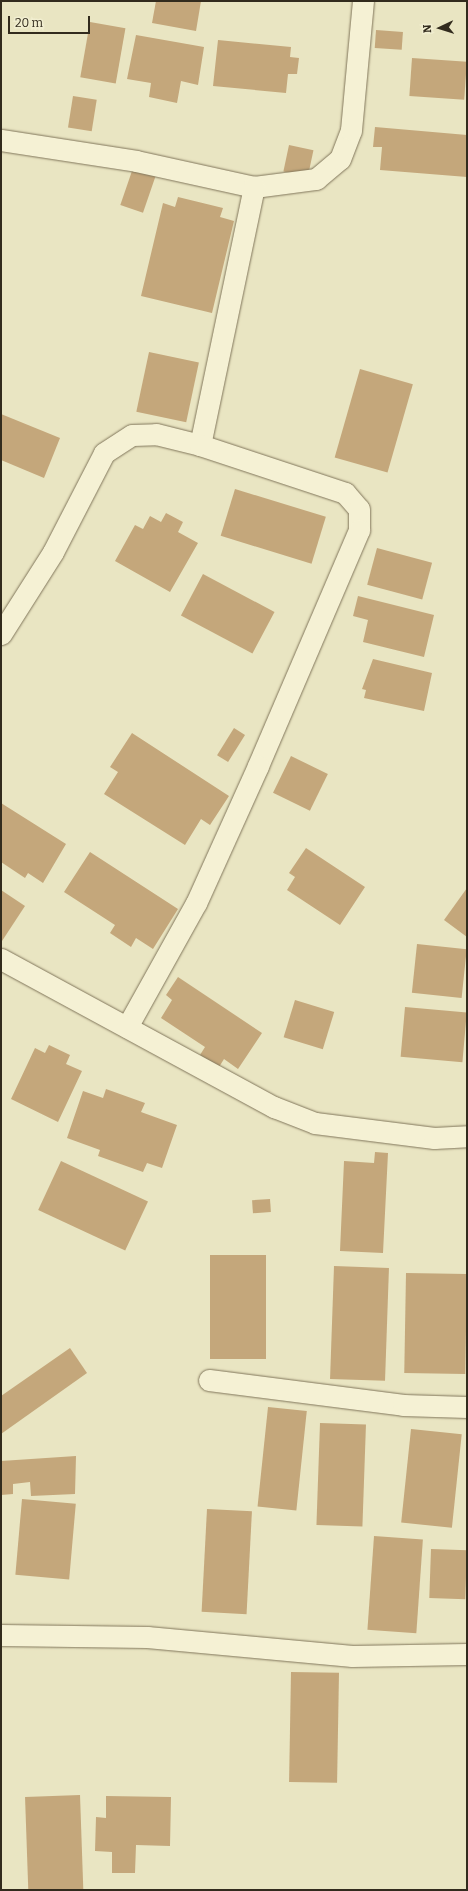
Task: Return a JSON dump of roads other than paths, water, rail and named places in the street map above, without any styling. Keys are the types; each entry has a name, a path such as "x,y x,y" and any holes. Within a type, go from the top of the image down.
{"street":[{"path":"1,140 136,161 254,187 316,179 340,159 351,130 363,1"},
{"path":"200,445 254,187"},
{"path":"1,634 53,552 104,454 132,435 156,434 200,445 345,493 359,509 359,530 196,903 127,1027"},
{"path":"1,959 274,1107 315,1123 434,1138 467,1136"},
{"path":"209,1380 403,1405 467,1407"},
{"path":"1,1635 147,1637 352,1656 467,1654"}]}
